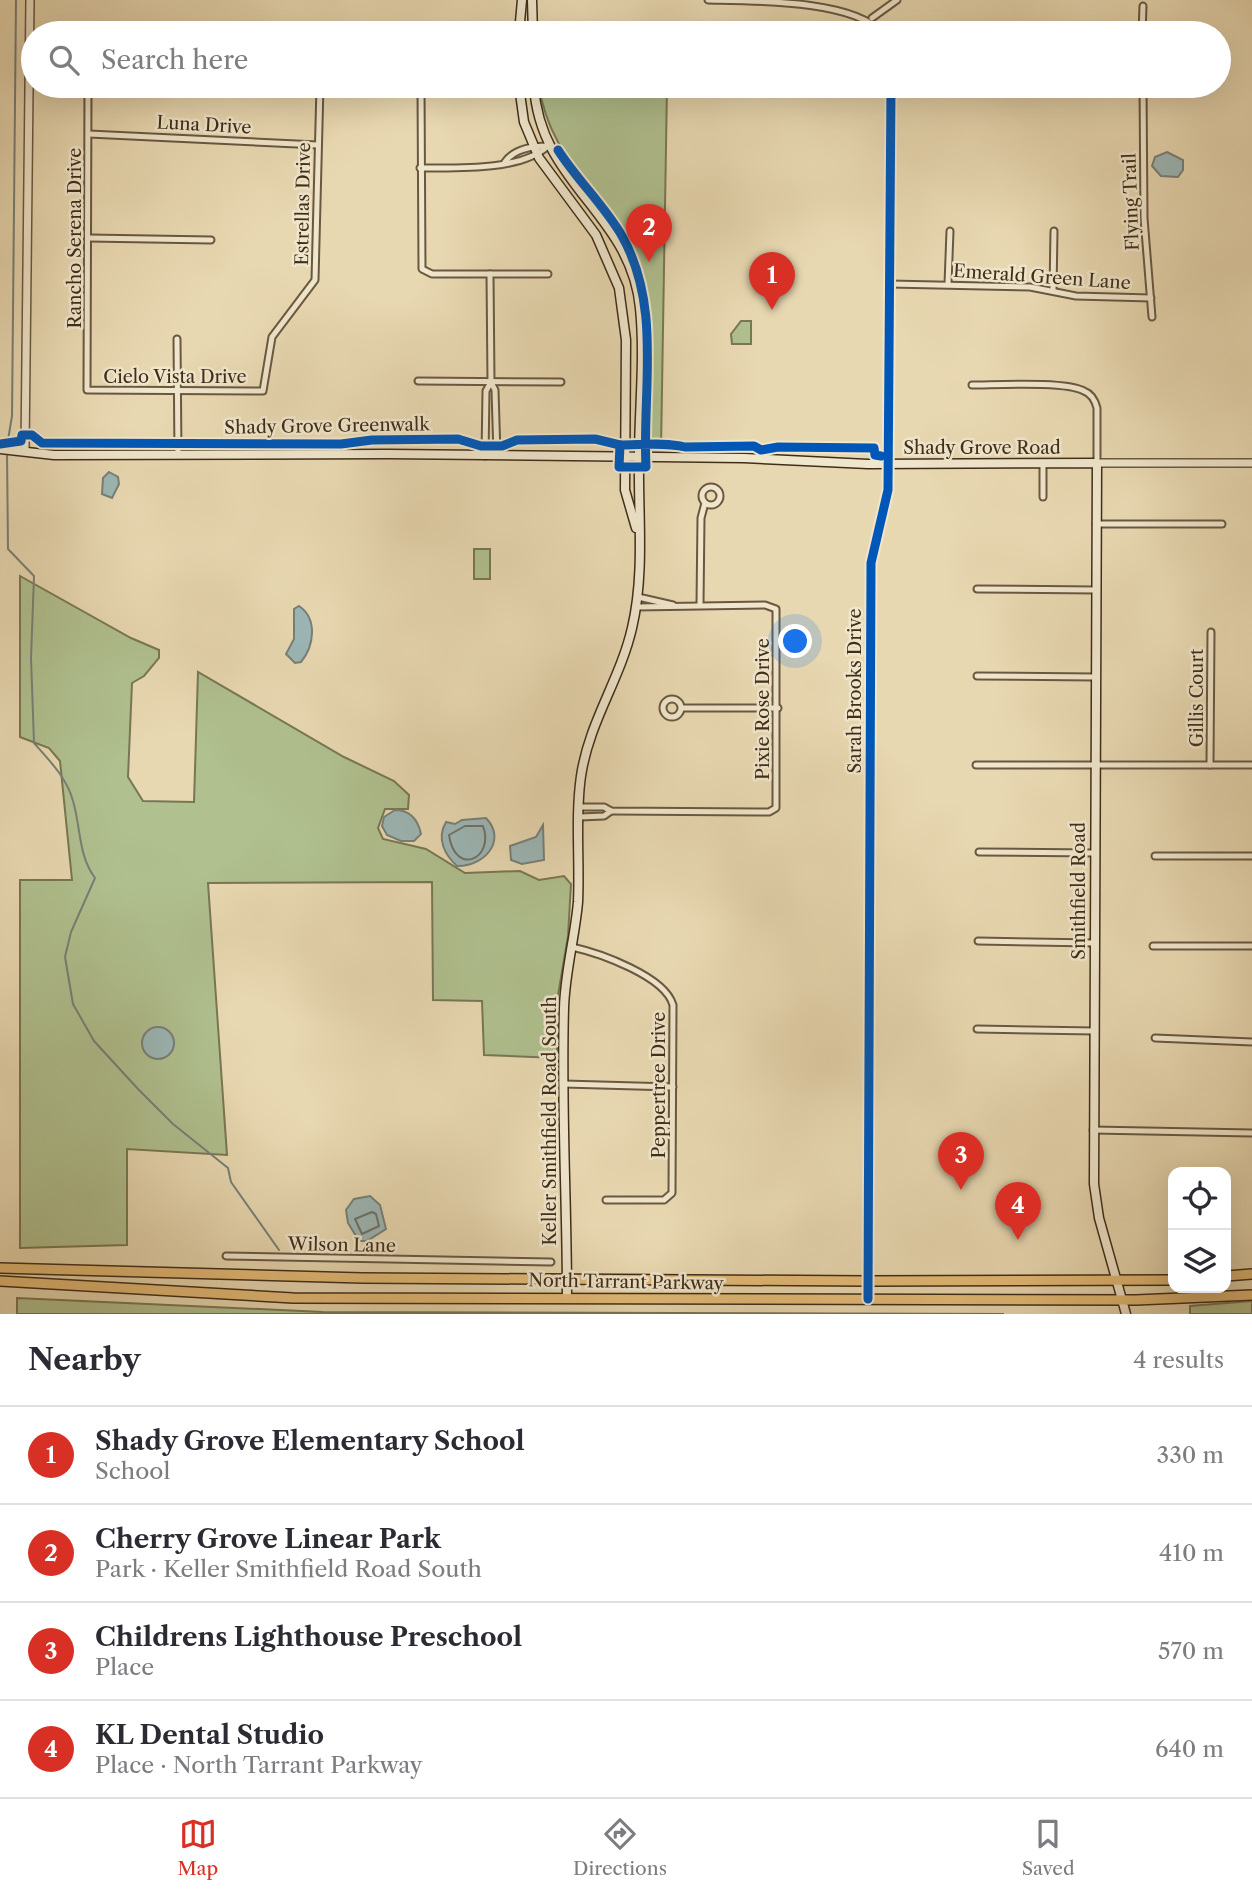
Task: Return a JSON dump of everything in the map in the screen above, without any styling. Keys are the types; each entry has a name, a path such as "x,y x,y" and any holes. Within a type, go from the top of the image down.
{"main road":[{"path":"520,21 522,0"},
{"path":"533,0 533,21"},
{"name":"Keller Smithfield Road South","path":"521,98 524,122 550,178 596,235 615,275 622,301 626,340 625,500 639,536"},
{"name":"Keller Smithfield Road South","path":"537,98 548,146 568,178 609,226 623,249 635,279 640,308 642,362 637,607 627,649 588,739 579,807 577,909 564,1005 567,1297"},
{"name":"Shady Grove Road","path":"0,449 25,449 54,455 498,456 889,464 1097,463"},
{"name":"Smithfield Road","path":"1097,463 1093,1130 1096,1203 1126,1314"},
{"name":"North Tarrant Parkway","path":"0,1268 458,1278 1168,1280"},
{"path":"1231,1276 1252,1274"},
{"path":"730,1279 730,1299"},
{"name":"North Tarrant Parkway","path":"0,1281 293,1298 1123,1300 1252,1294"}],"street":[{"path":"30,0 30,21"},
{"path":"708,0 838,3 874,21"},
{"path":"872,18 897,0"},
{"path":"1142,21 1143,6"},
{"path":"25,449 31,98"},
{"name":"Rancho Serena Drive","path":"87,390 88,98"},
{"name":"Estrellas Drive","path":"263,391 272,337 315,280 320,98"},
{"path":"421,98 422,269 432,274 548,274"},
{"name":"Sarah Brooks Drive","path":"868,1299 872,563 887,500 889,464 891,98"},
{"name":"Flying Trail","path":"1143,98 1144,218 1152,317"},
{"name":"Luna Drive","path":"89,134 318,145"},
{"path":"505,162 509,156 533,146 548,146"},
{"path":"421,168 515,163 538,155 548,146"},
{"path":"948,284 950,230"},
{"path":"1053,290 1054,231"},
{"path":"89,238 211,240"},
{"path":"490,274 491,382 495,390 498,456"},
{"name":"Emerald Green Lane","path":"890,284 948,284 1053,290 1087,298 1151,298"},
{"path":"177,339 178,455"},
{"path":"418,381 561,382"},
{"path":"485,456 486,391 491,382"},
{"path":"972,385 1066,387 1086,391 1097,408 1097,463"},
{"name":"Cielo Vista Drive","path":"87,390 263,391"},
{"name":"Shady Grove Road","path":"1097,463 1252,463"},
{"path":"1043,465 1043,497"},
{"path":"637,607 700,604 701,518 705,503"},
{"path":"1096,524 1222,524"},
{"path":"977,589 1096,590"},
{"path":"638,597 673,605"},
{"name":"Pixie Rose Drive","path":"611,811 773,811 777,802 777,614 773,607 700,604"},
{"name":"Gillis Court","path":"1210,765 1211,632"},
{"path":"977,676 1095,677"},
{"path":"682,708 778,708"},
{"path":"976,765 1252,765"},
{"path":"579,807 604,807 611,811 604,816 580,817"},
{"path":"979,852 1095,853"},
{"path":"1155,856 1252,856"},
{"path":"978,941 1095,943"},
{"path":"1153,946 1252,946"},
{"name":"Peppertree Drive","path":"572,947 604,955 669,994 673,1005 673,1189 667,1199 606,1200"},
{"path":"977,1029 1095,1031"},
{"path":"1155,1038 1252,1041"},
{"path":"564,1084 673,1087"},
{"path":"1093,1130 1252,1133"},
{"name":"Wilson Lane","path":"226,1256 551,1262"},
{"path":"458,1278 459,1261"}],"green space":[{"path":"542,98 667,98 661,450 646,449 649,371 647,318 637,267 627,243 603,203 564,152"},
{"path":"741,321 751,321 751,344 732,344 731,334"},
{"path":"474,549 490,549 490,579 474,579"},
{"path":"20,576 131,638 159,650 159,658 144,676 132,683 128,777 143,801 194,802 198,672 344,757 394,781 409,795 408,809 385,809 378,828 383,839 426,849 465,873 520,871 539,880 564,876 571,884 568,936 557,1001 557,1058 484,1055 482,1001 433,1000 432,882 208,883 227,1155 127,1149 127,1245 20,1248 20,880 72,880 60,761 49,748 20,737"},
{"path":"17,1298 323,1312 1004,1314 17,1314"},
{"path":"1252,1301 1252,1314 1190,1314 1190,1306"}],"water":[{"path":"1167,152 1183,160 1183,170 1178,177 1161,176 1152,166 1155,157"},
{"path":"109,472 118,477 119,484 112,498 102,494 103,478"},
{"path":"299,606 309,618 312,633 305,656 301,662 295,663 286,654 294,639 294,609"},
{"path":"395,810 409,814 418,824 421,834 414,841 401,841 387,835 382,826 384,817"},
{"path":"486,818 494,835 490,851 476,862 457,866 443,846 442,834 446,822 455,824 462,820"},
{"path":"543,825 544,860 522,864 511,860 510,846 536,837"},
{"path":"158,1027 169,1032 174,1043 169,1054 158,1059 147,1054 142,1043 147,1032"},
{"path":"370,1196 380,1205 386,1229 367,1241 359,1241 348,1223 346,1210 354,1199"}],"waterway":[{"path":"7,446 12,416 16,0"},
{"path":"7,452 8,549 34,576 31,658 34,743 57,770 70,793 83,851 95,878 71,932 65,957 73,1004 94,1041 138,1089 173,1124 228,1168 231,1182 279,1250"}],"cycle path":[{"path":"868,1299 871,563 888,490 891,98"},
{"path":"558,150 622,236 642,291 648,349 645,438 646,467 619,467 620,445 645,444 653,444 661,444 685,447 754,446 761,450 778,447 874,448 875,455 881,456"},
{"name":"Shady Grove Greenwalk","path":"0,444 21,441 22,435 32,435 42,443 341,444 372,440 458,439 481,446 502,446 517,440 595,439 620,445"}],"place":[{"name":"Cherry Grove Linear Park","path":"649,262"},
{"name":"Shady Grove Elementary School","path":"772,310"},
{"name":"Childrens Lighthouse Preschool","path":"961,1190"},
{"name":"KL Dental Studio","path":"1018,1240"}]}
